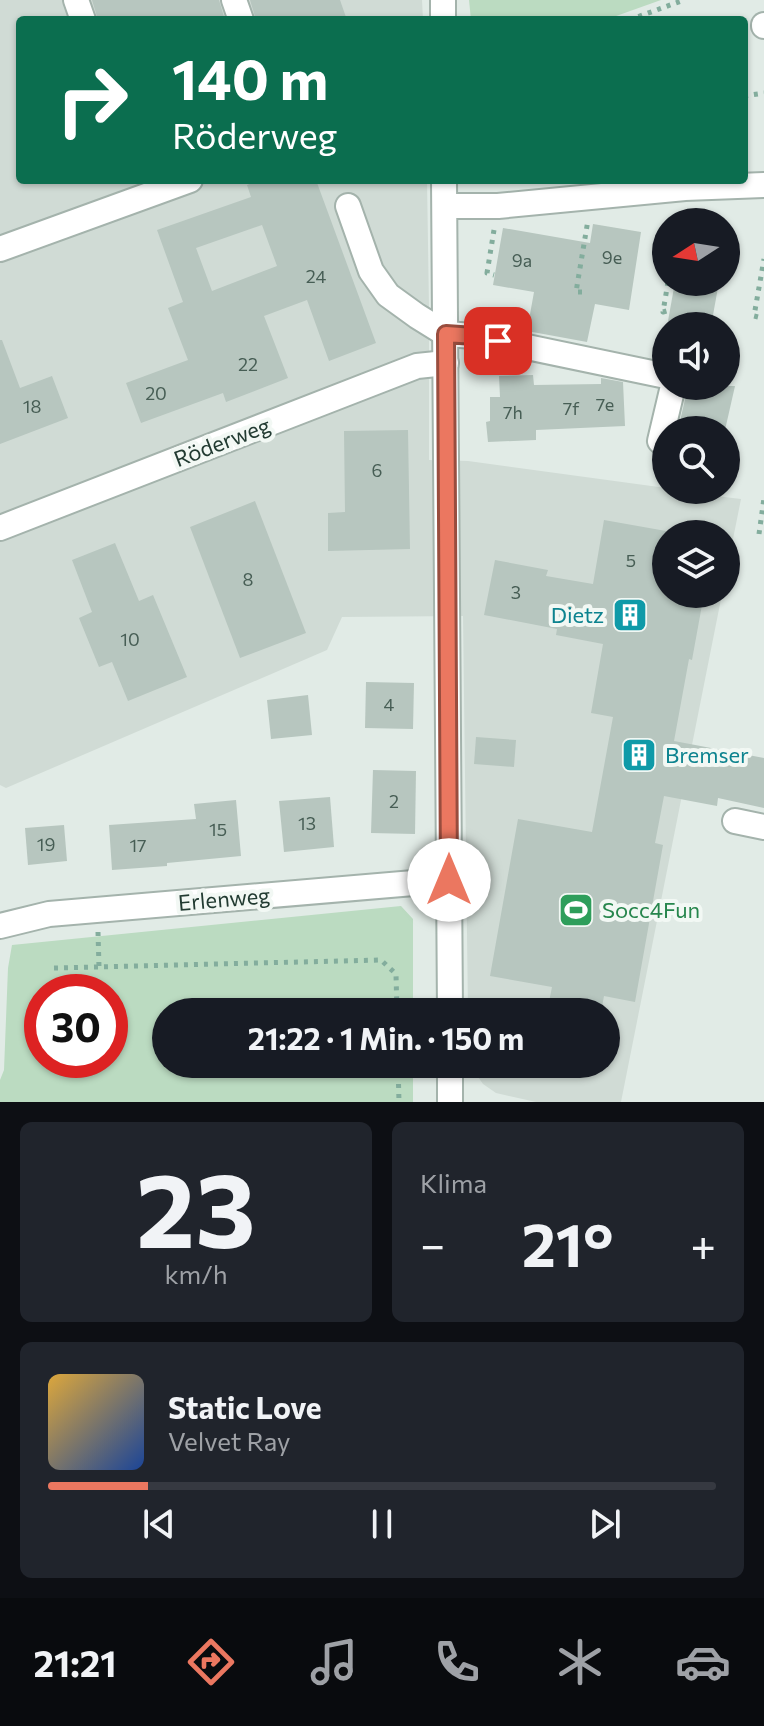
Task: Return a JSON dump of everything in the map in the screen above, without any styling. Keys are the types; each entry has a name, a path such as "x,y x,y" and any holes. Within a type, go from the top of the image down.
{"street":[{"path":"0,249 145,188 168,184"},
{"path":"444,184 450,998"},
{"path":"445,206 498,206 685,188 764,185"},
{"path":"348,206 371,271 388,295 446,334 474,336 652,373"},
{"name":"Röderweg","path":"0,528 417,366 446,363"},
{"path":"735,821 764,827"},
{"name":"Erlenweg","path":"0,926 49,914 449,880"},
{"path":"450,1078 450,1102"}],"path":[{"path":"640,16 684,0"},
{"path":"582,292 576,292 592,197"},
{"path":"494,275 487,273 498,206"},
{"path":"758,317 754,316 764,259"},
{"path":"666,296 663,312 670,310"},
{"path":"759,534 764,498"},
{"path":"97,911 99,967"},
{"path":"54,968 381,960 396,974 397,998"},
{"path":"398,1078 399,1102"}],"shaded area":[{"path":"0,0 422,0 423,16 16,16 16,184 427,184 429,460 468,461 652,486 652,504 740,504 737,520 652,520 652,608 719,608 621,1102 536,1102 496,1093 479,1078 620,1078 620,998 468,998 463,616 342,617 327,650 6,788 0,785"}],"green space":[{"path":"469,0 661,0 616,16 471,16"},
{"path":"401,906 413,919 413,998 152,998 152,1078 413,1078 413,1102 0,1102 12,945"}],"building":[{"path":"92,0 219,0 224,16 97,16"},
{"path":"250,0 340,0 346,16 255,16"},
{"path":"250,184 317,184 376,343 329,361 307,300 264,316 288,378 226,402 223,393 141,423 126,383 188,360 168,308 183,302 157,230 251,197 247,185","holes":["262,225 277,266 212,291 196,248"]},
{"path":"593,224 641,232 629,310 595,304 587,342 527,331 534,292 493,285 503,228 590,243"},
{"path":"672,296 716,296 714,312 670,312"},
{"path":"0,340 20,388 52,376 68,418 0,444"},
{"path":"533,375 534,385 601,384 601,378 623,382 625,426 536,430 536,440 488,442 486,422 490,421 490,397 500,397 499,376"},
{"path":"685,400 732,400 728,416 681,416"},
{"path":"408,430 410,549 328,551 328,513 345,512 344,431"},
{"path":"255,501 306,633 240,658 190,527"},
{"path":"604,520 652,529 652,608 701,608 674,741 764,758 764,808 718,798 717,806 664,796 655,843 663,845 635,1002 604,996 550,998 552,987 490,976 518,819 592,832 613,717 591,713 603,644 556,635 557,629 484,615 495,560 548,570 546,576 593,584"},
{"path":"115,543 139,601 153,595 187,677 128,701 112,662 99,667 79,618 92,612 72,560"},
{"path":"366,682 414,683 413,729 365,728"},
{"path":"308,695 312,735 271,739 267,700"},
{"path":"476,737 516,740 514,767 474,764"},
{"path":"373,770 416,771 415,834 371,833"},
{"path":"330,797 334,847 284,852 279,801"},
{"path":"236,800 241,856 112,870 109,825 196,819 194,804"},
{"path":"64,825 67,861 28,865 25,828"}],"place":[{"name":"Dietz","path":"630,615"},
{"name":"Bremser","path":"639,755"},
{"name":"Socc4Fun","path":"576,910"}],"route":[{"path":"449,880 446,334 498,341"}]}
